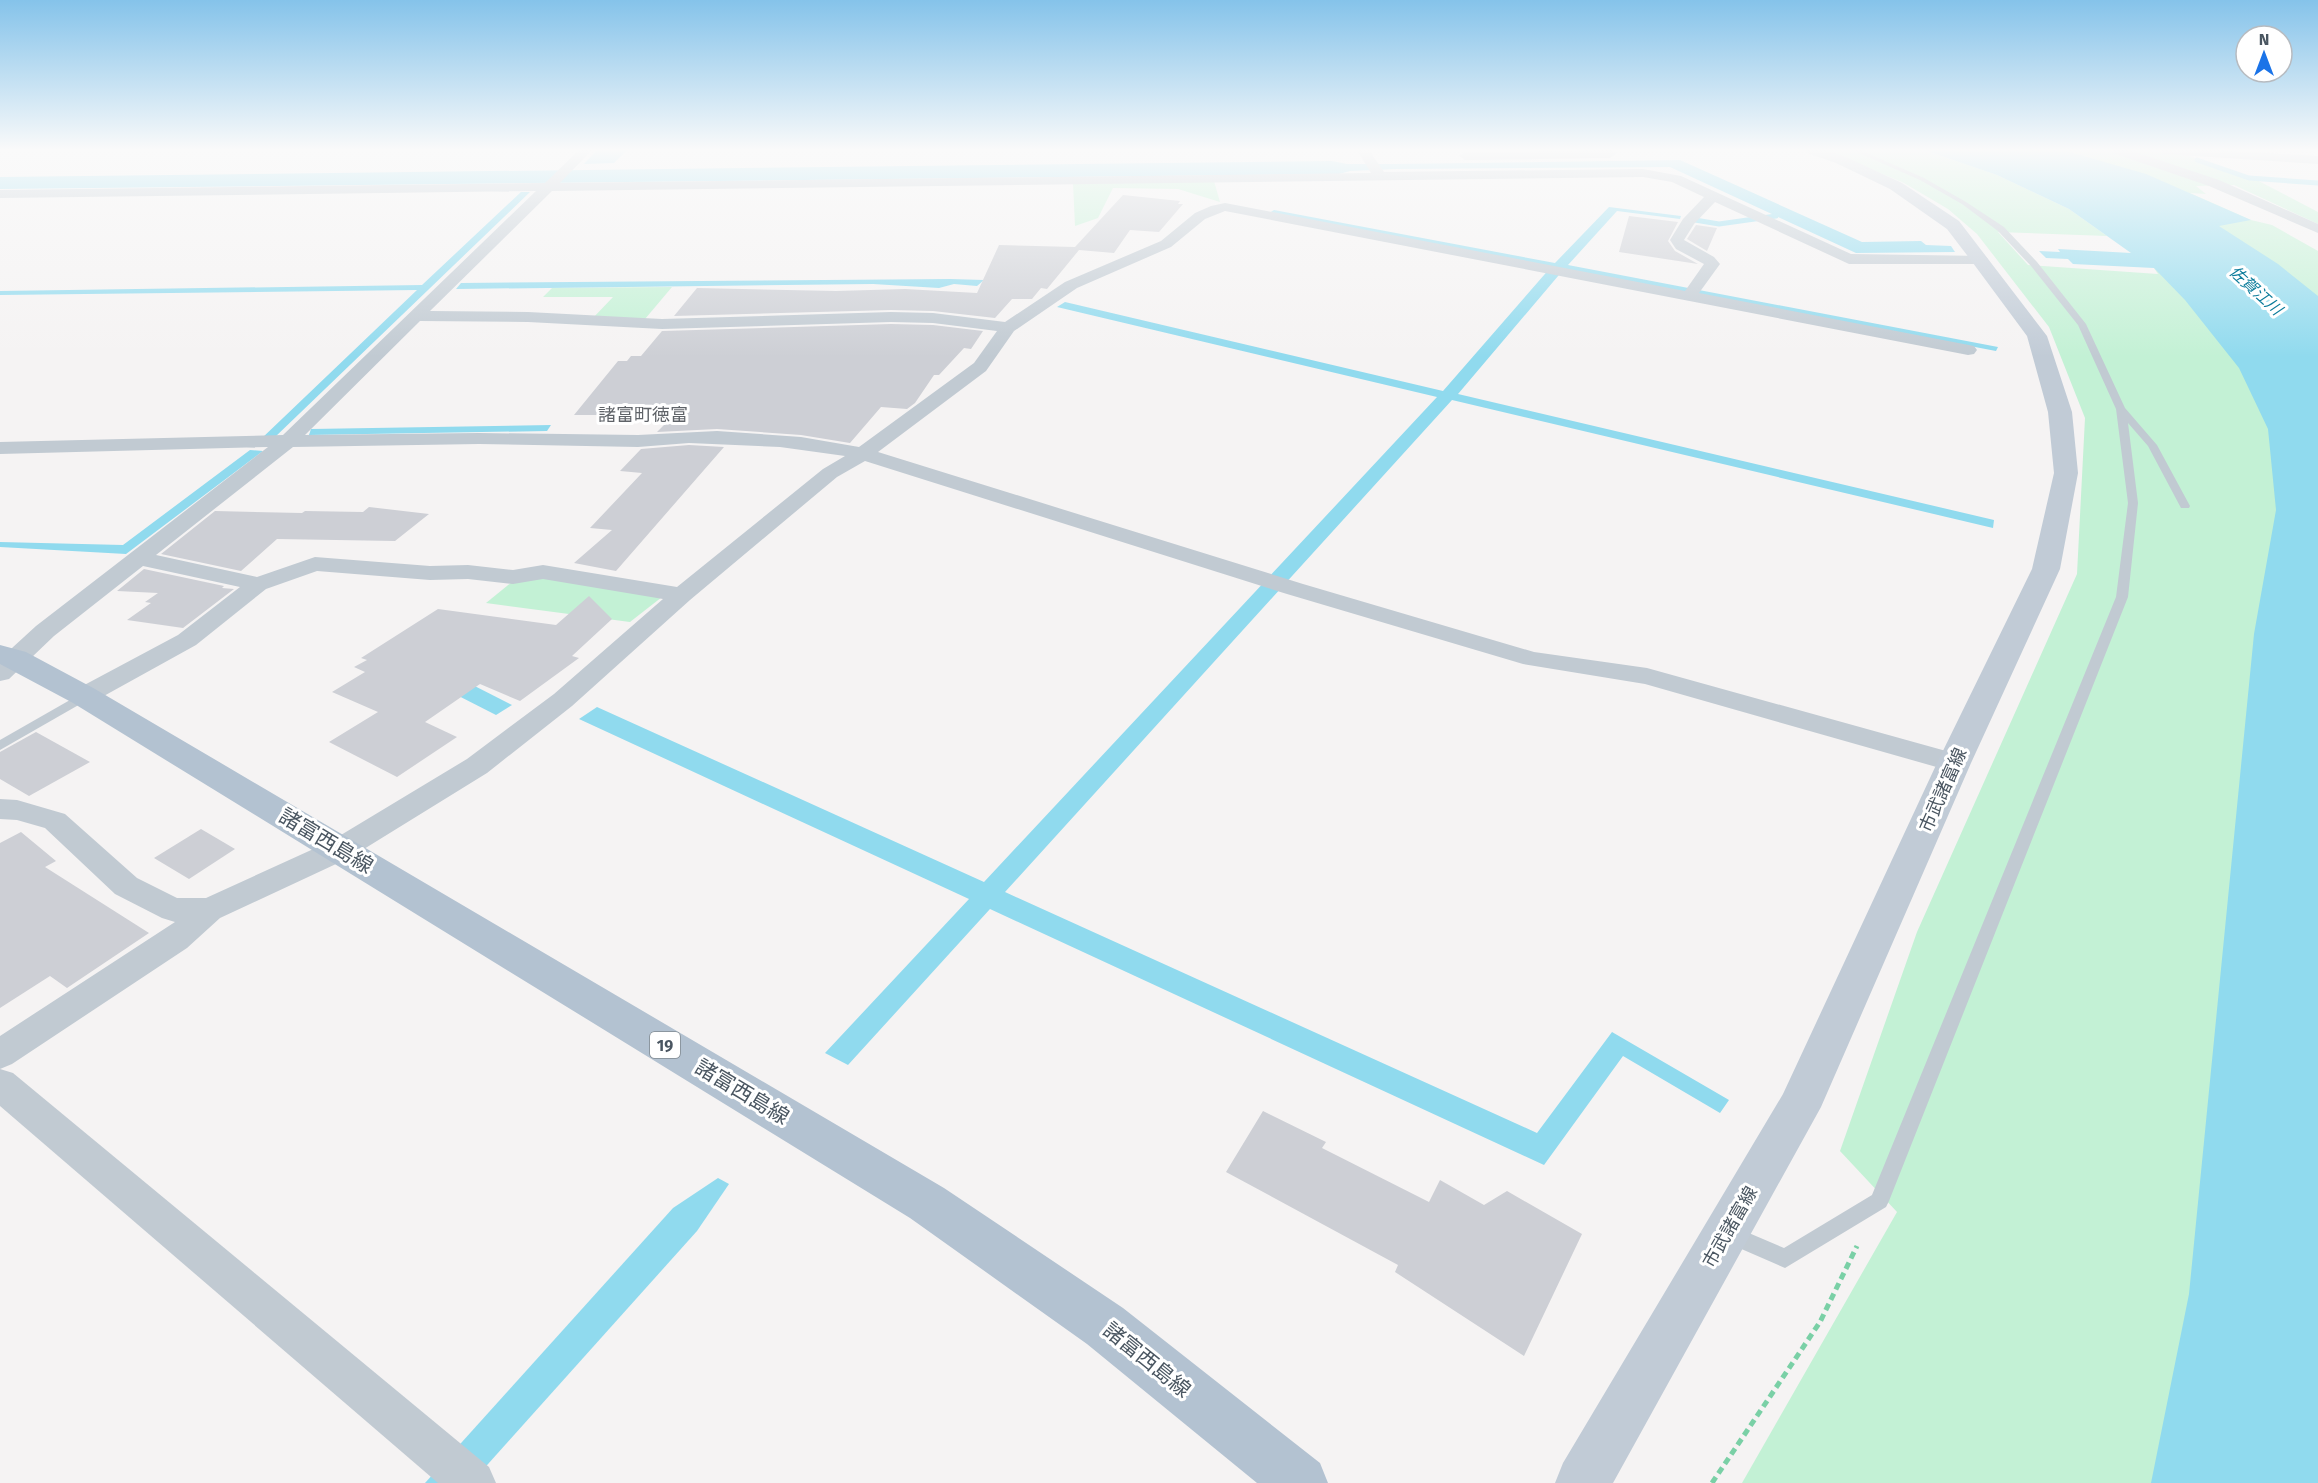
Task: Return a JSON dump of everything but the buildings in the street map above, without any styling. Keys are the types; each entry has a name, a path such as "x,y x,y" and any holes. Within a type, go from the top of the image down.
{"main road":[{"name":"市武諸富線","path":"1583,1483 1799,1107 1954,763 2046,569 2066,473 2060,412 2037,336 1980,259 1953,225 1945,219"},
{"name":"諸富西島線","path":"5,662 84,696 927,1203 1105,1326 1300,1483"}],"street":[{"path":"5,662 286,442 514,219"},
{"path":"0,1054 176,939 209,910 341,849 477,766 563,700 682,595 830,472 862,454 980,367 1008,327 1071,285 1166,244 1180,235 1195,219"},
{"path":"1289,219 1548,269 1690,293 1968,350"},
{"path":"1690,293 1712,264 1709,260 1681,246 1677,240 1691,219"},
{"path":"1763,219 1849,259 1980,259"},
{"path":"2296,219 2318,229"},
{"path":"414,316 528,317 662,324 781,322 891,316 933,318 1008,327"},
{"path":"0,448 552,438 650,441 704,437 758,438 831,447 862,454 1295,589 1532,659 1647,676 1954,763"},
{"path":"139,558 258,584"},
{"path":"84,696 187,640 258,584 315,564 430,573 468,572 513,577 543,572 682,595"},
{"path":"0,809 16,810 55,820 126,885 173,910 209,910"},
{"path":"0,1084 456,1469"}],"lane":[{"path":"1987,219 2001,229 2034,264 2082,324 2121,409 2152,445 2185,506"},
{"path":"1726,1233 1785,1258 1879,1201 2122,597 2133,502 2121,409"},
{"path":"0,746 84,696"}],"path":[{"path":"1712,1483 1820,1322 1879,1201"}],"green space":[{"path":"1075,219 1095,219 1075,226"},
{"path":"1960,219 2083,219 2107,236 1998,232 2028,265 2158,274 2154,268 2189,278 2318,457 2210,1483 1742,1483 1897,1212 1840,1151 1917,932 2077,574 2085,418 2049,327 1977,234"},
{"path":"2171,219 2249,219 2272,225 2318,251 2318,314"},
{"path":"2308,219 2318,219 2318,224"},
{"path":"672,287 645,319 593,318 613,297 543,297 552,288"},
{"path":"541,577 662,597 630,622 486,603 512,582"}],"water":[{"path":"492,219 502,219 274,438 261,439 417,290 0,295 0,291 422,285"},
{"path":"1301,219 1323,219 1555,263 1597,219 1610,219 1568,265 1998,347 1996,351 1564,269 1458,394 1994,520 1993,528 1452,400 1005,892 1537,1133 1612,1032 1729,1100 1720,1113 1623,1056 1544,1165 990,909 848,1065 825,1053 969,899 579,719 597,707 984,882 1437,397 1057,307 1065,302 1443,391 1551,267"},
{"path":"1783,219 1811,219 1862,242 1921,241 1926,245 1951,246 1955,252 1856,253"},
{"name":"佐賀江川","path":"2083,219 2249,219 2251,220 2219,226 2278,264 2318,296 2318,1483 2151,1483 2189,1294 2254,634 2276,510 2268,429 2239,368 2185,300 2154,268 2073,264 2068,259 2046,258 2039,251 2060,252 2058,249 2131,253"},
{"path":"984,280 977,286 954,284 939,288 873,284 456,289 461,283"},
{"path":"551,425 547,431 309,435 311,429"},
{"path":"250,450 263,451 126,554 0,547 0,542 123,545"},
{"path":"457,677 512,705 496,715 441,687"},
{"path":"718,1178 729,1184 697,1231 471,1483 425,1483 673,1208"}],"waterway":[{"path":"1690,219 1719,224 1753,219"}],"district":[{"name":"諸富町徳富","path":"643,415"}]}
